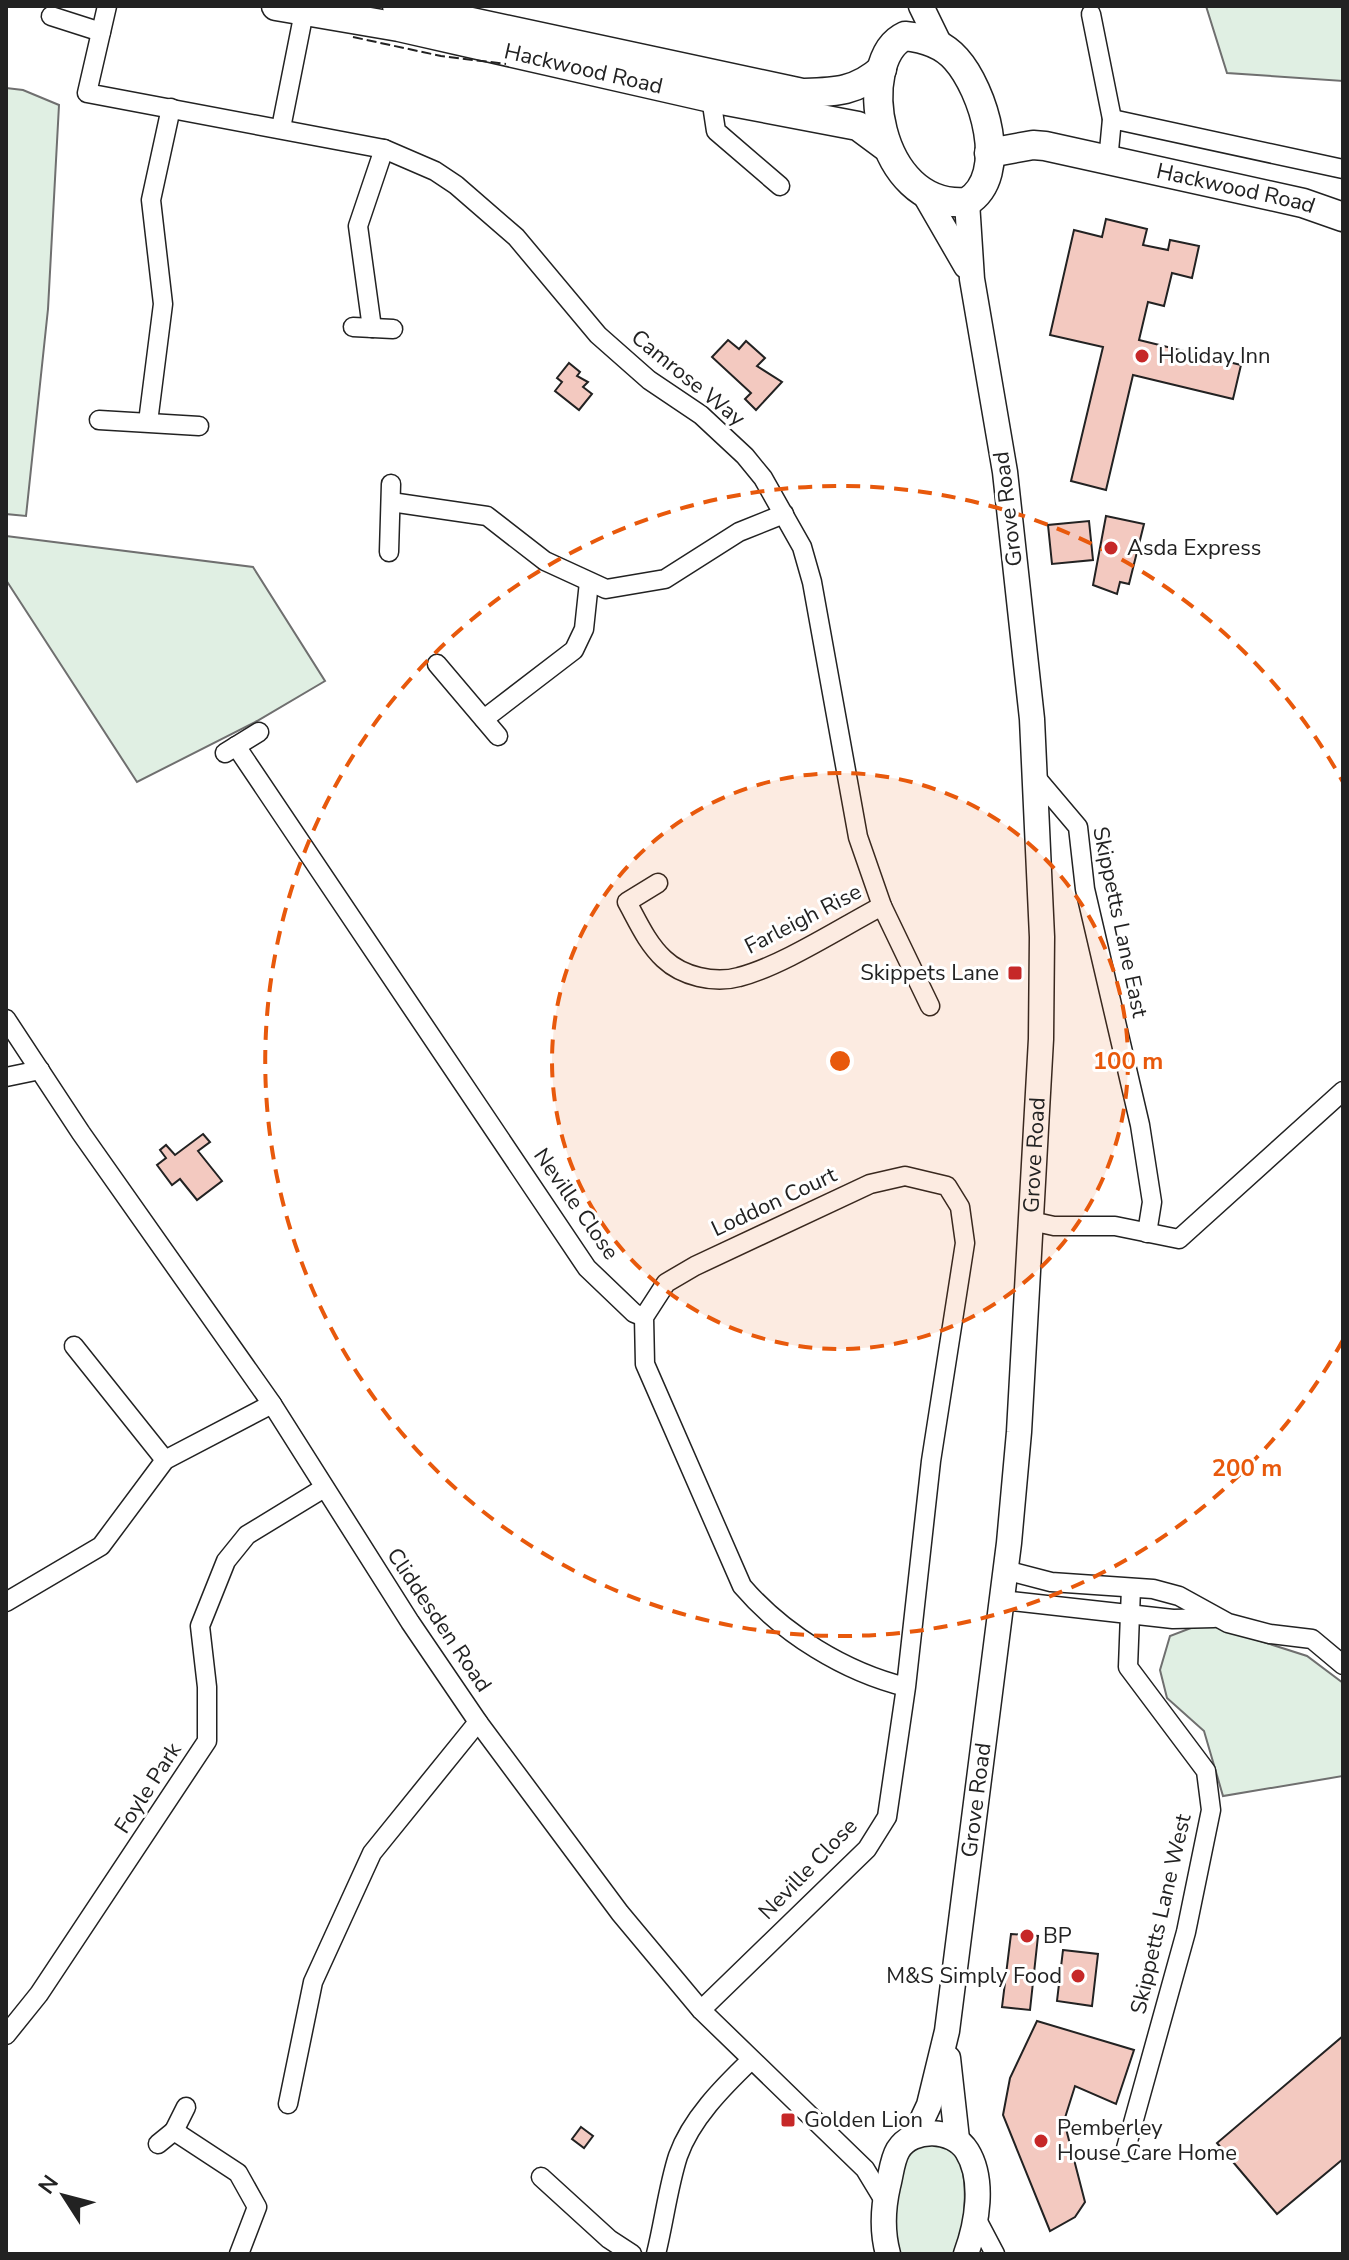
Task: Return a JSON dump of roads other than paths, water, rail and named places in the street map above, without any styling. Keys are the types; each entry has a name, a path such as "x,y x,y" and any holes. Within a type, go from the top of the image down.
{"main road":[{"name":"Hackwood Road","path":"397,6 431,10 802,93 841,92 857,88 882,69"},
{"name":"Hackwood Road","path":"290,9 399,27 711,98 858,126 885,146"},
{"path":"905,36 922,38 955,57 980,99 987,118 989,153 985,181 967,202 942,202 925,195 909,183 885,146 882,69 893,42 905,36"},
{"name":"Hackwood Road","path":"980,99 1033,145"},
{"name":"Hackwood Road","path":"989,153 1033,145 1303,203 1343,217"}],"street":[{"path":"51,16 101,32 107,6"},
{"path":"905,36 909,6"},
{"path":"921,6 941,47"},
{"path":"281,128 290,9"},
{"path":"1091,14 1112,119 1108,161"},
{"name":"Camrose Way","path":"101,32 87,93 384,149 435,171 516,237 598,335 649,380 701,415 745,456 763,478 802,547 812,582 858,837 882,906 930,1006"},
{"path":"711,98 716,131 780,186"},
{"path":"148,422 163,304 151,200 171,108"},
{"path":"1112,119 1343,169"},
{"path":"384,149 358,226 362,328 393,329"},
{"name":"Grove Road","path":"925,195 948,231 972,279"},
{"name":"Grove Road","path":"894,2160 905,2142 915,2135 929,2105 947,2031 1002,1600 1019,1432 1041,1010 1032,719 1005,472 972,279 967,202"},
{"path":"99,420 199,426"},
{"path":"389,552 391,493 487,516 545,561 606,589 665,579 739,532 784,514"},
{"path":"484,719 574,650 584,629 589,582"},
{"path":"437,664 498,736"},
{"name":"Neville Close","path":"259,732 231,749 587,1268 630,1310 644,1317"},
{"name":"Skippetts Lane East","path":"1034,775 1078,827 1085,889 1140,1125 1152,1202 1147,1233"},
{"name":"Farleigh Rise","path":"658,883 627,902 639,925 666,961 709,980 738,977 763,967 882,906"},
{"name":"Cliddesden Road","path":"6,1019 272,1404 478,1722 620,1913 701,2010 750,2061 851,2155 885,2202"},
{"path":"6,1077 40,1070"},
{"path":"1031,1221 1054,1226 1115,1226 1179,1239 1343,1091"},
{"name":"Loddon Court","path":"644,1317 666,1283 695,1266 870,1184 905,1176 947,1186"},
{"name":"Neville Close","path":"701,2010 867,1849 887,1817 906,1687 931,1461 965,1243 960,1207 947,1186"},
{"path":"644,1317 642,1343 645,1364 742,1586 756,1602 827,1654 872,1678 906,1687"},
{"path":"74,1346 165,1460"},
{"path":"6,1602 101,1546 165,1460 272,1404"},
{"name":"Foyle Park","path":"6,2035 39,1994 207,1741 207,1687 200,1626 226,1561 247,1535 324,1488"},
{"path":"1005,1570 1051,1582 1131,1588 1179,1596 1216,1618 1270,1634 1312,1639 1343,1665"},
{"name":"Skippetts Lane West","path":"1125,2152 1186,1932 1211,1810 1206,1771 1128,1667 1131,1588"},
{"path":"1002,1600 1173,1619 1216,1618"},
{"path":"288,2104 313,1982 372,1853 478,1722"},
{"name":"Grove Road","path":"947,2031 957,2139"},
{"path":"656,2254 674,2174 685,2142 726,2084 750,2061"},
{"path":"158,2144 174,2131 186,2107"},
{"path":"174,2131 238,2173 257,2207 239,2254"},
{"path":"915,2135 939,2134 957,2139 974,2165 978,2195 966,2254"},
{"path":"851,2155 870,2161 894,2160 885,2202 888,2254"},
{"path":"541,2177 609,2239 632,2254"},
{"path":"975,2216 995,2254"}],"place":[{"name":"Holiday Inn","path":"1142,356"},
{"name":"Asda Express","path":"1111,548"},
{"name":"Skippets Lane","path":"1015,973"},
{"name":"BP","path":"1027,1936"},
{"name":"M&S Simply Food","path":"1078,1976"},
{"name":"Golden Lion","path":"788,2120"},
{"name":"Pemberley House Care Home","path":"1041,2141"}]}
